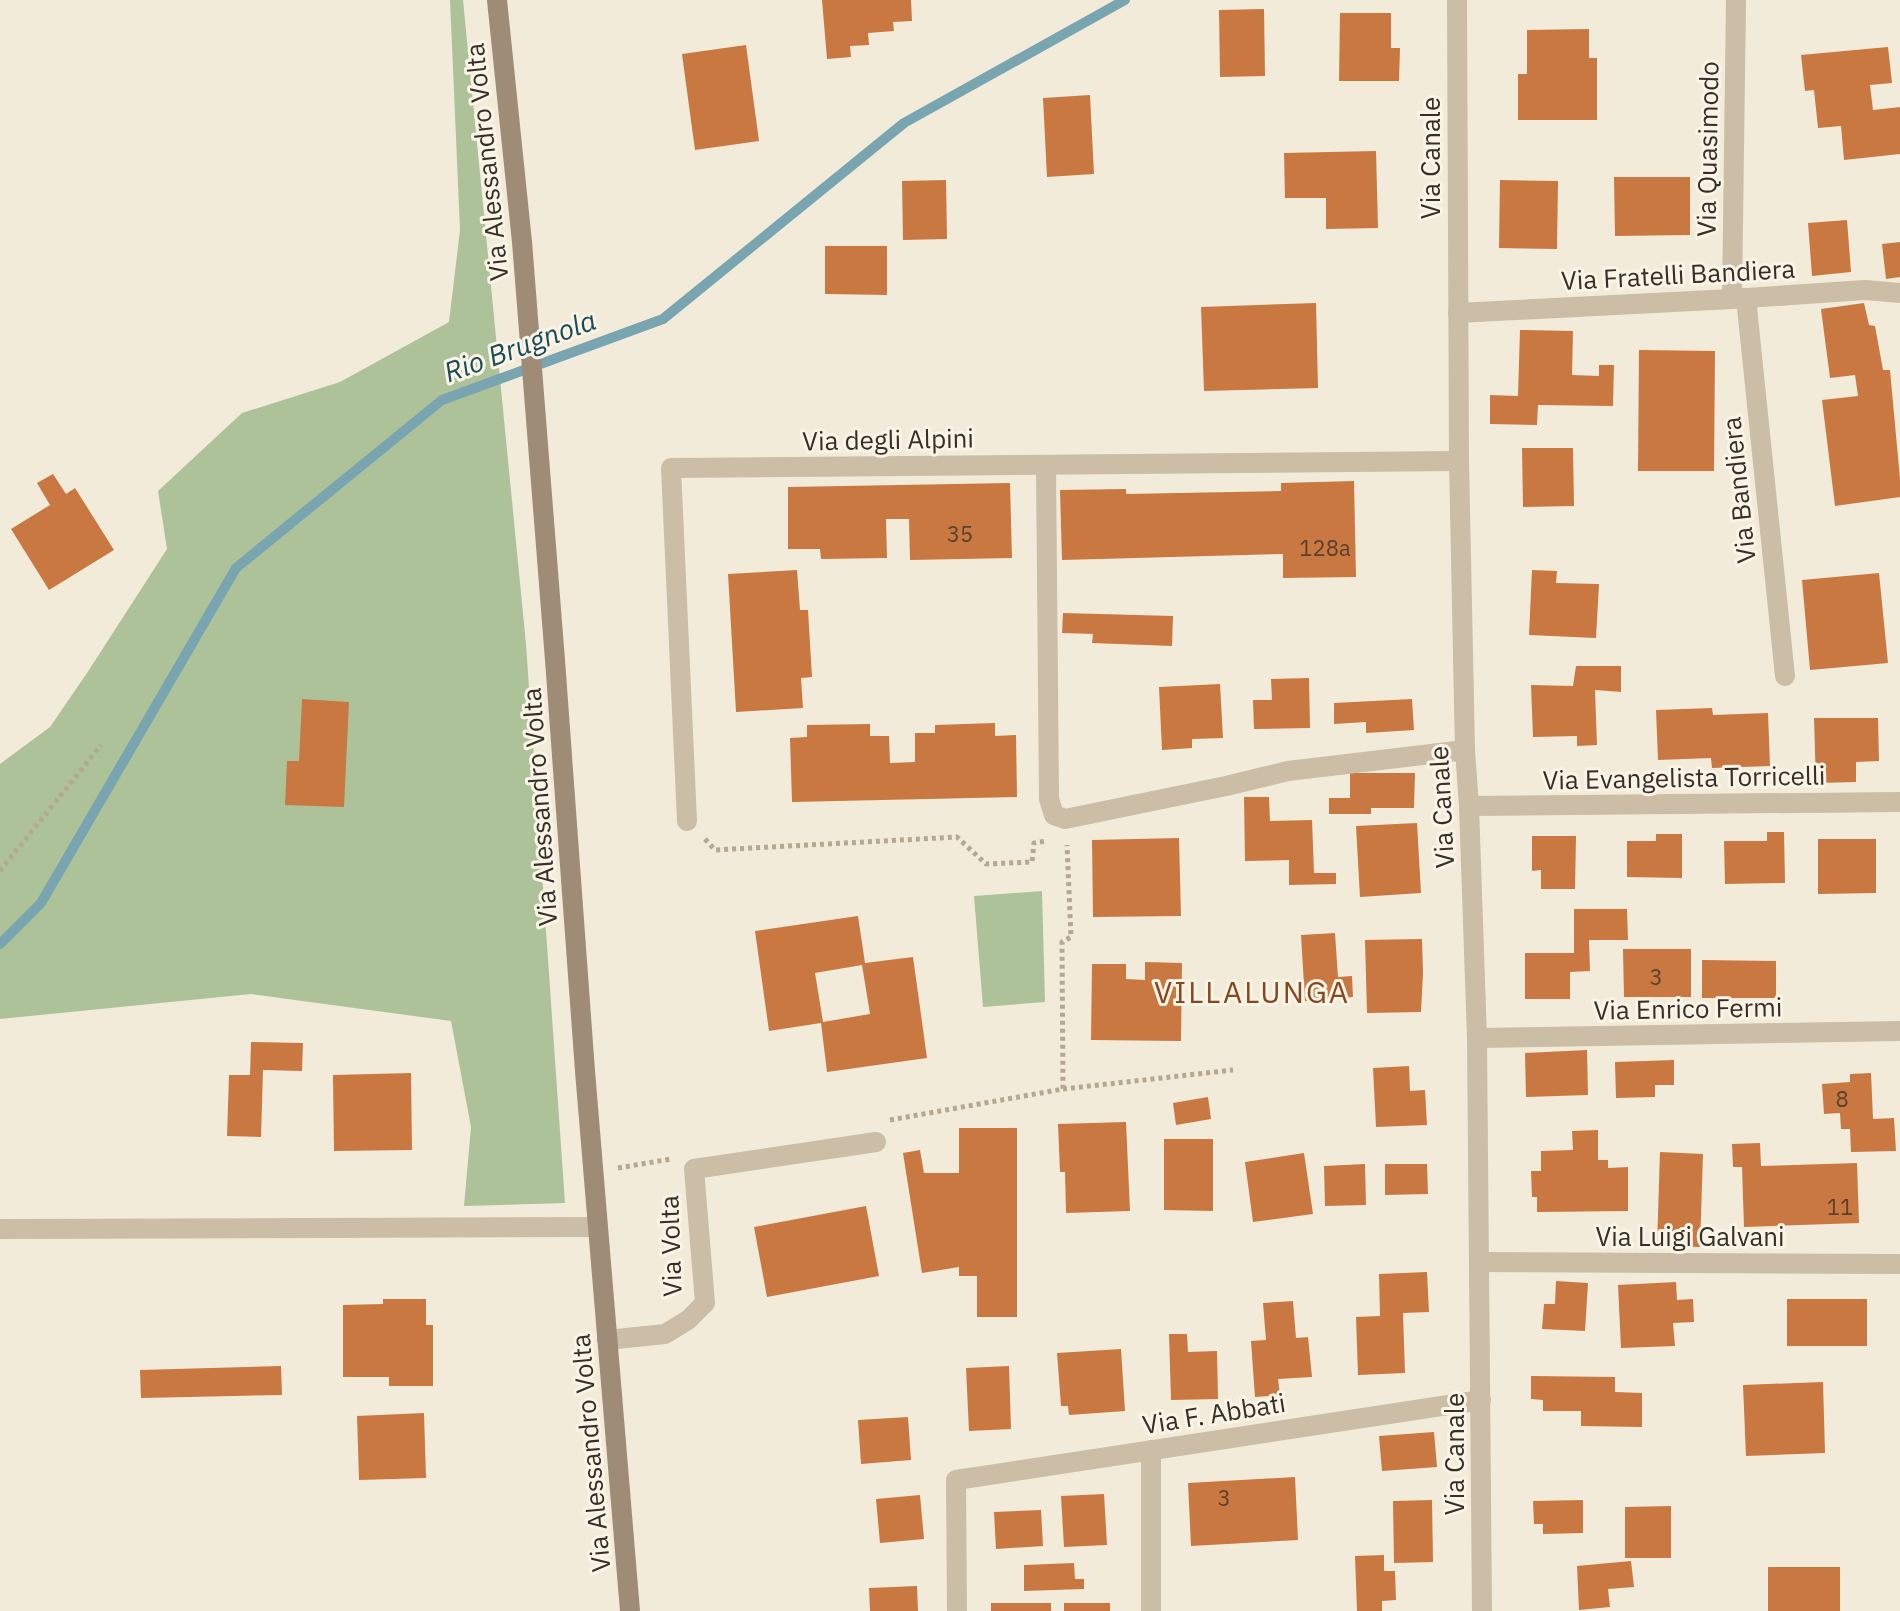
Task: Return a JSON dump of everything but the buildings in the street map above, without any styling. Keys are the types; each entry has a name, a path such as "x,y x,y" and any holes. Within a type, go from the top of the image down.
{"main road":[{"name":"Via Alessandro Volta","path":"497,0 536,413 593,1172 630,1611"}],"street":[{"name":"Via Canale","path":"1457,0 1459,461 1465,750 1477,1038 1482,1611"},
{"name":"Via Quasimodo","path":"1736,0 1739,298"},
{"name":"Via Fratelli Bandiera","path":"1458,313 1865,290 1900,293"},
{"name":"Via Bandiera","path":"1739,298 1785,676"},
{"name":"Via degli Alpini","path":"687,821 671,468 1459,461"},
{"path":"1046,465 1049,799 1054,815 1066,828 1288,771 1465,750"},
{"name":"Via Evangelista Torricelli","path":"1469,806 1900,802"},
{"name":"Via Enrico Fermi","path":"1477,1038 1900,1031"},
{"name":"Via Volta","path":"607,1340 665,1334 688,1320 705,1303 694,1169 876,1132"},
{"path":"1,1229 598,1227"},
{"name":"Via Luigi Galvani","path":"1479,1262 1900,1264"},
{"name":"Via F. Abbati","path":"957,1611 956,1480 1481,1400"},
{"path":"1151,1450 1151,1611"}],"path":[{"path":"0,871 101,745"},
{"path":"687,821 715,850 957,837 986,864 1032,862 1034,843 1066,828 1071,937 1062,942 1063,1089"},
{"path":"876,1132 1063,1089 1233,1070"},
{"path":"593,1172 672,1158"}],"green space":[{"path":"450,0 463,0 526,644 565,1203 464,1206 471,1127 451,1021 251,994 0,1019 0,764 50,727 167,549 158,491 242,413 340,382 449,322 460,230"},
{"path":"1042,891 1045,1002 983,1007 974,896"}],"waterway":[{"name":"Rio Brugnola","path":"0,944 41,903 236,568 442,400 663,319 904,123 1125,0"}],"district":[{"name":"VILLALUNGA","path":"1252,993"}]}
